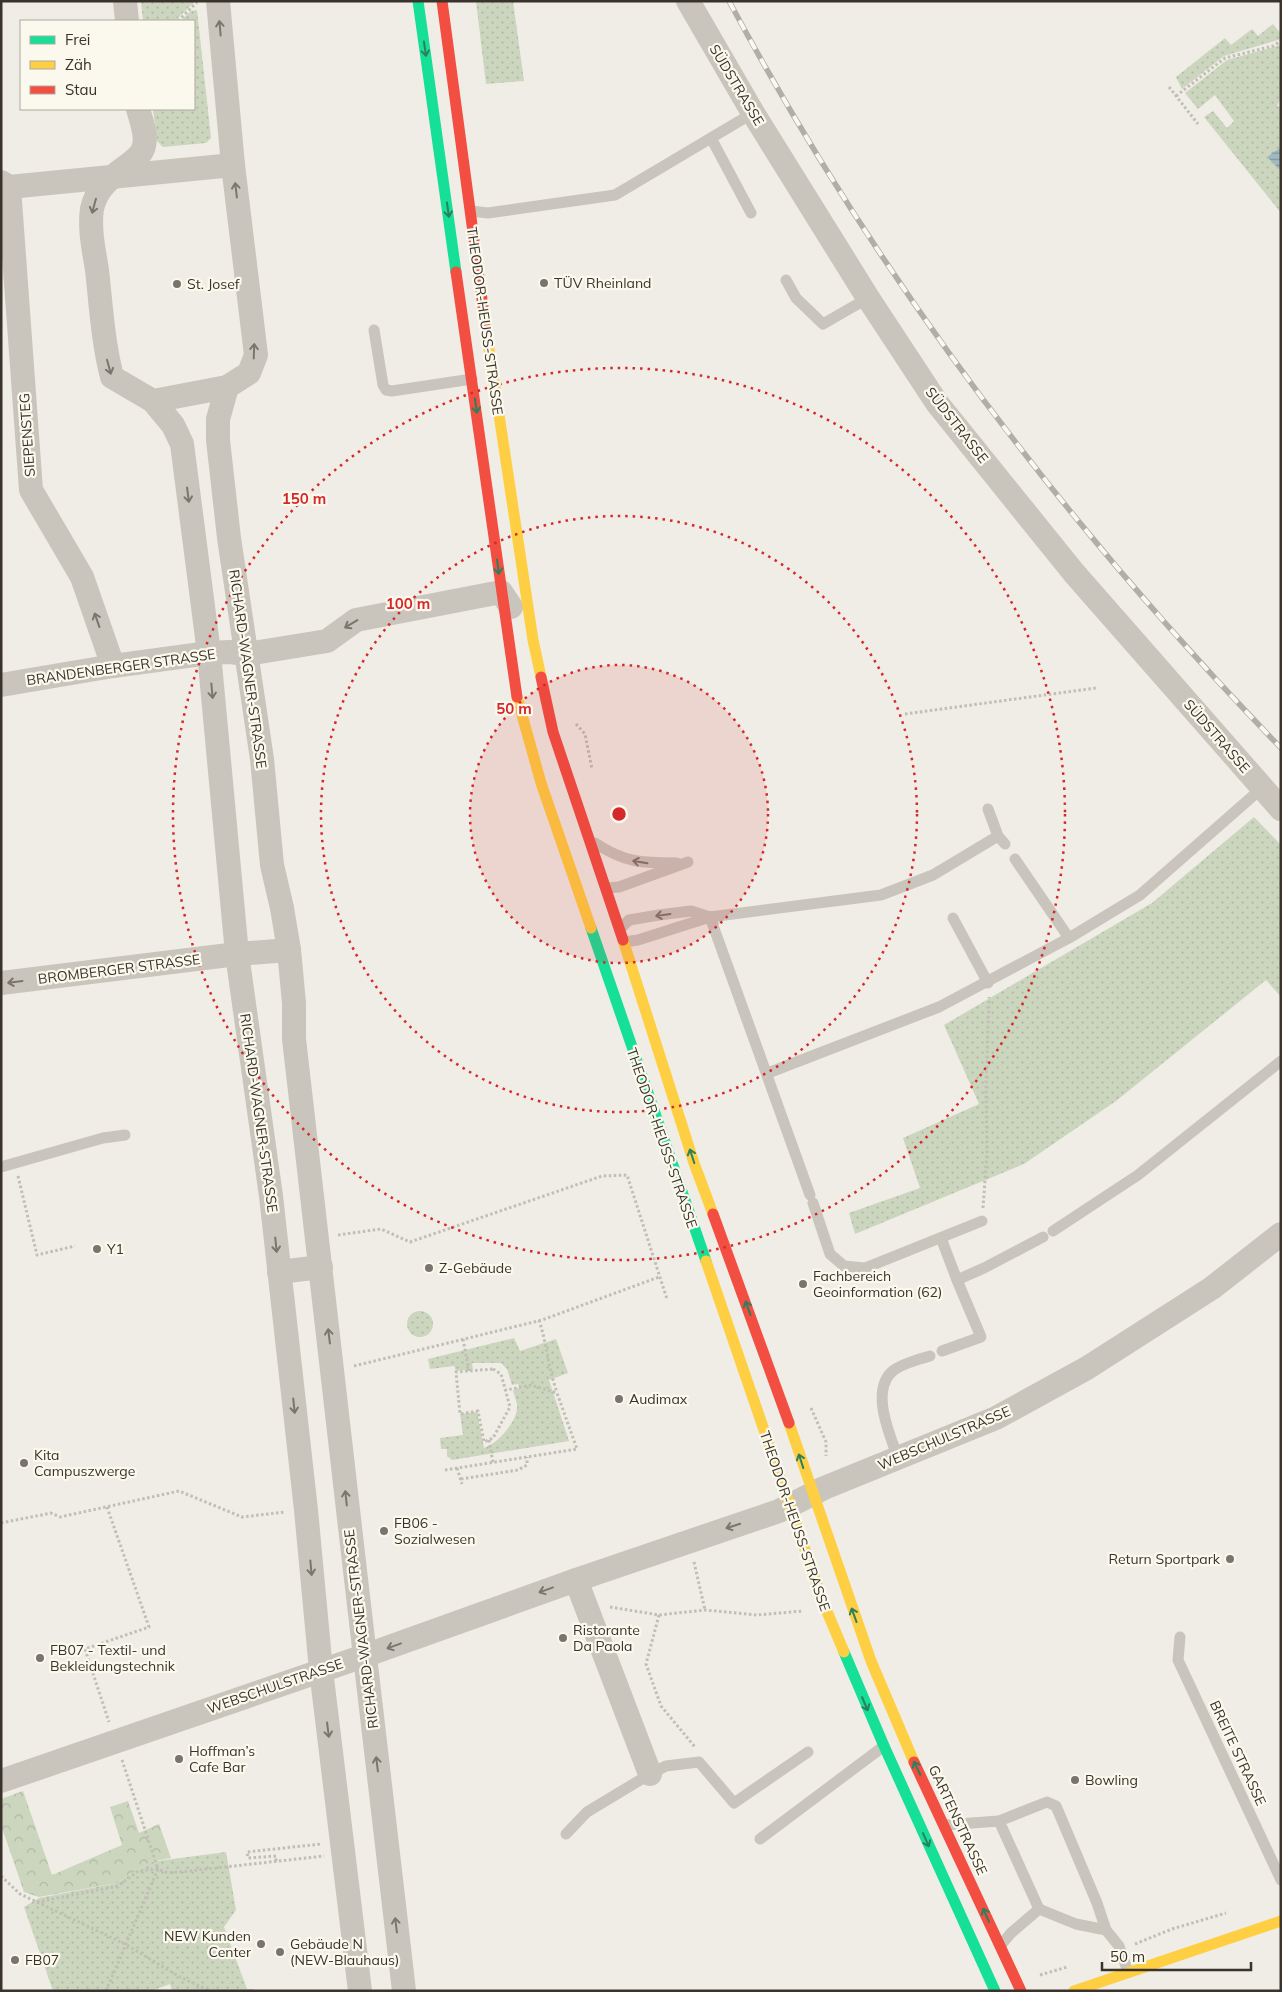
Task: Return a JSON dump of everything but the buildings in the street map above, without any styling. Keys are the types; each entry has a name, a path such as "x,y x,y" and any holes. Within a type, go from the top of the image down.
{"main road":[{"name":"THEODOR-HEUSS-STRASSE","path":"418,1 515,692 541,783 570,872 607,937 784,1508 884,1746"},
{"name":"THEODOR-HEUSS-STRASSE","path":"442,1 493,382 533,640 553,732 605,888 607,937"},
{"name":"THEODOR-HEUSS-STRASSE","path":"607,937 623,942 694,1163 818,1490 871,1661"},
{"name":"GARTENSTRASSE","path":"871,1661 902,1736 1021,1991"},
{"path":"884,1746 995,1991"},
{"path":"1074,1991 1281,1921"}],"street":[{"path":"125,1 127,20"},
{"path":"153,402 227,387 249,372 256,355 233,165 218,1"},
{"name":"SÜDSTRASSE","path":"688,1 753,113 868,298 938,403 1074,573 1281,809"},
{"name":"RICHARD-WAGNER-STRASSE","path":"138,110 145,145 141,154 111,176 95,200 92,217 106,354 112,376 153,402 173,425 182,444 209,653 237,954 279,1272 306,1510 321,1670 360,1991"},
{"path":"111,176 233,165"},
{"name":"SIEPENSTEG","path":"111,176 5,184 31,490 82,577 112,666"},
{"name":"RICHARD-WAGNER-STRASSE","path":"227,387 218,419 218,440 230,538 262,759 272,865 289,950 294,1003 294,1039 404,1991"},
{"name":"THEODOR-HEUSS-STRASSE","path":"501,592 533,640"},
{"name":"BRANDENBERGER STRASSE","path":"1,685 112,666 209,653 247,654 327,641 356,620 501,592"},
{"path":"237,954 289,950"},
{"name":"BROMBERGER STRASSE","path":"1,983 237,954"},
{"name":"WEBSCHULSTRASSE","path":"1,1781 784,1508 818,1490 996,1418 1087,1368 1212,1288 1281,1234"},
{"path":"279,1272 321,1267"},
{"path":"576,1580 650,1774"}],"lane":[{"path":"471,211 488,213 615,194 753,113"},
{"path":"711,138 751,213"},
{"path":"786,280 796,298 823,324 868,298"},
{"path":"374,330 383,385 386,390 392,391 472,379"},
{"path":"768,1073 939,1007 988,983 1069,938 1140,895 1262,788"},
{"path":"607,937 623,942 638,940 710,917 881,895 933,875 1002,840 988,809"},
{"path":"570,872 605,888 619,887 688,862 639,864 608,851 587,837"},
{"path":"1015,859 1069,938"},
{"path":"607,937 630,920 691,911 710,917"},
{"path":"710,917 768,1073 830,1254 844,1266 865,1268 982,1221"},
{"path":"953,918 988,983"},
{"path":"957,1280 1048,1234 1138,1175 1281,1060"},
{"path":"1,1167 103,1138 125,1135"},
{"path":"941,1238 980,1337 942,1351"},
{"path":"898,1458 882,1410 883,1389 893,1371 930,1356"},
{"name":"BREITE STRASSE","path":"1180,1637 1178,1660 1281,1880"},
{"path":"760,1840 884,1746"},
{"path":"566,1834 587,1812 666,1766 699,1762 734,1803 808,1752"},
{"path":"945,1825 999,1821 1047,1802 1056,1806 1097,1903 1106,1930 1120,1949 1128,1972"},
{"path":"999,1821 1039,1909 1076,1924 1106,1930"},
{"path":"1000,1947 1011,1933 1039,1909"}],"path":[{"path":"179,20 198,1"},
{"path":"1176,96 1225,58 1273,46 1281,41"},
{"path":"1169,87 1198,124"},
{"path":"905,714 1096,688"},
{"path":"572,719 585,734 592,771"},
{"path":"982,1221 987,1152 988,983"},
{"path":"15,1163 37,1255 75,1246"},
{"path":"317,1238 382,1229 410,1242 602,1176 627,1175 667,1299"},
{"path":"333,1370 538,1320 659,1278"},
{"path":"444,1470 577,1449 548,1366 546,1344 538,1320"},
{"path":"463,1339 469,1371"},
{"path":"498,1370 510,1407 498,1430 489,1440 484,1442 478,1411 460,1414 456,1372 469,1371 498,1370"},
{"path":"506,1390 531,1385 557,1393"},
{"path":"810,1406 826,1442 818,1490"},
{"path":"489,1440 493,1463"},
{"path":"461,1479 518,1470 527,1465 527,1457"},
{"path":"457,1468 462,1484"},
{"path":"1,1523 51,1514 60,1518 179,1491 242,1517 306,1510"},
{"path":"106,1991 158,1869 85,1649 149,1627 108,1507"},
{"path":"689,1541 705,1610"},
{"path":"585,1603 659,1615 705,1610 756,1615 812,1610"},
{"path":"659,1615 646,1664 660,1706 691,1740 698,1753 699,1762"},
{"path":"276,1861 276,1856 248,1858 247,1852 342,1847"},
{"path":"37,1902 118,1886 138,1872 158,1869 175,1872 276,1861 342,1847"},
{"path":"1,1876 20,1894 125,1944 180,1977 210,1991"},
{"path":"1120,1949 1172,1929 1228,1913"},
{"path":"1014,1976 1026,1974 1037,1976 1072,1965"}],"green space":[{"path":"141,1 195,1 176,20 143,20"},
{"path":"476,1 513,1 524,81 486,84"},
{"path":"197,10 211,138 206,143 163,147 157,141 153,110 195,110 195,20 181,20 191,11"},
{"path":"1273,24 1281,34 1281,39 1224,56 1182,89 1176,77 1225,38 1231,45 1252,29 1258,36"},
{"path":"1281,45 1281,98 1277,106 1281,107 1281,147 1268,157 1281,171 1281,213 1204,117 1213,111 1227,128 1234,121 1215,95 1198,109 1185,93 1227,60"},
{"path":"1254,817 1281,845 1281,997 1266,980 1116,1101 1024,1164 855,1234 849,1213 920,1188 903,1138 979,1104 944,1025 1152,903"},
{"path":"420,1311 429,1315 433,1324 429,1333 420,1337 411,1333 407,1324 411,1315"},
{"path":"514,1338 520,1351 556,1339 568,1373 549,1380 569,1441 452,1460 447,1456 447,1449 441,1449 440,1438 463,1435 460,1414 477,1412 484,1448 489,1446 501,1437 515,1418 517,1404 513,1390 519,1388 518,1384 512,1385 507,1369 501,1363 472,1363 473,1369 456,1371 454,1366 430,1369 428,1359"},
{"path":"23,1791 52,1875 122,1845 110,1807 128,1801 139,1833 159,1824 171,1858 150,1862 117,1883 39,1897 24,1892 1,1825 1,1799"},
{"path":"226,1852 236,1910 224,1927 247,1989 254,1989 254,1991 172,1991 170,1984 151,1991 53,1991 24,1907 39,1898 117,1883 150,1862"}],"water":[{"path":"1281,147 1281,171 1267,157"}],"railway":[{"path":"729,1 786,103 847,202 911,299 979,394 1050,486 1124,576 1201,663 1281,748"}],"traffic: fast":[{"path":"418,1 456,272"},
{"path":"591,928 706,1261"},
{"path":"844,1652 884,1746 995,1991"}],"traffic: slow":[{"path":"485,322 533,640 541,677"},
{"path":"517,697 541,783 591,928"},
{"path":"623,940 694,1163 713,1214"},
{"path":"706,1261 823,1602 844,1652"},
{"path":"789,1423 871,1661 914,1762"},
{"path":"1074,1991 1281,1921"}],"traffic: jam":[{"path":"442,1 485,322"},
{"path":"456,272 517,697"},
{"path":"541,677 553,732 623,940"},
{"path":"713,1214 789,1423"},
{"path":"914,1762 1021,1991"}],"place":[{"name":"TÜV Rheinland","path":"544,283"},
{"name":"St. Josef","path":"177,284"},
{"name":"Y1","path":"97,1249"},
{"name":"Z-Gebäude","path":"429,1268"},
{"name":"Fachbereich Geoinformation (62)","path":"803,1284"},
{"name":"Audimax","path":"619,1399"},
{"name":"Kita Campuszwerge","path":"24,1463"},
{"name":"FB06 - Sozialwesen","path":"384,1531"},
{"name":"Return Sportpark","path":"1230,1559"},
{"name":"Ristorante Da Paola","path":"563,1638"},
{"name":"FB07 - Textil- und Bekleidungstechnik","path":"40,1658"},
{"name":"Hoffman’s Cafe Bar","path":"179,1759"},
{"name":"Bowling","path":"1075,1780"},
{"name":"NEW Kunden Center","path":"261,1944"},
{"name":"Gebäude N (NEW-Blauhaus)","path":"280,1952"},
{"name":"FB07","path":"15,1960"}]}
